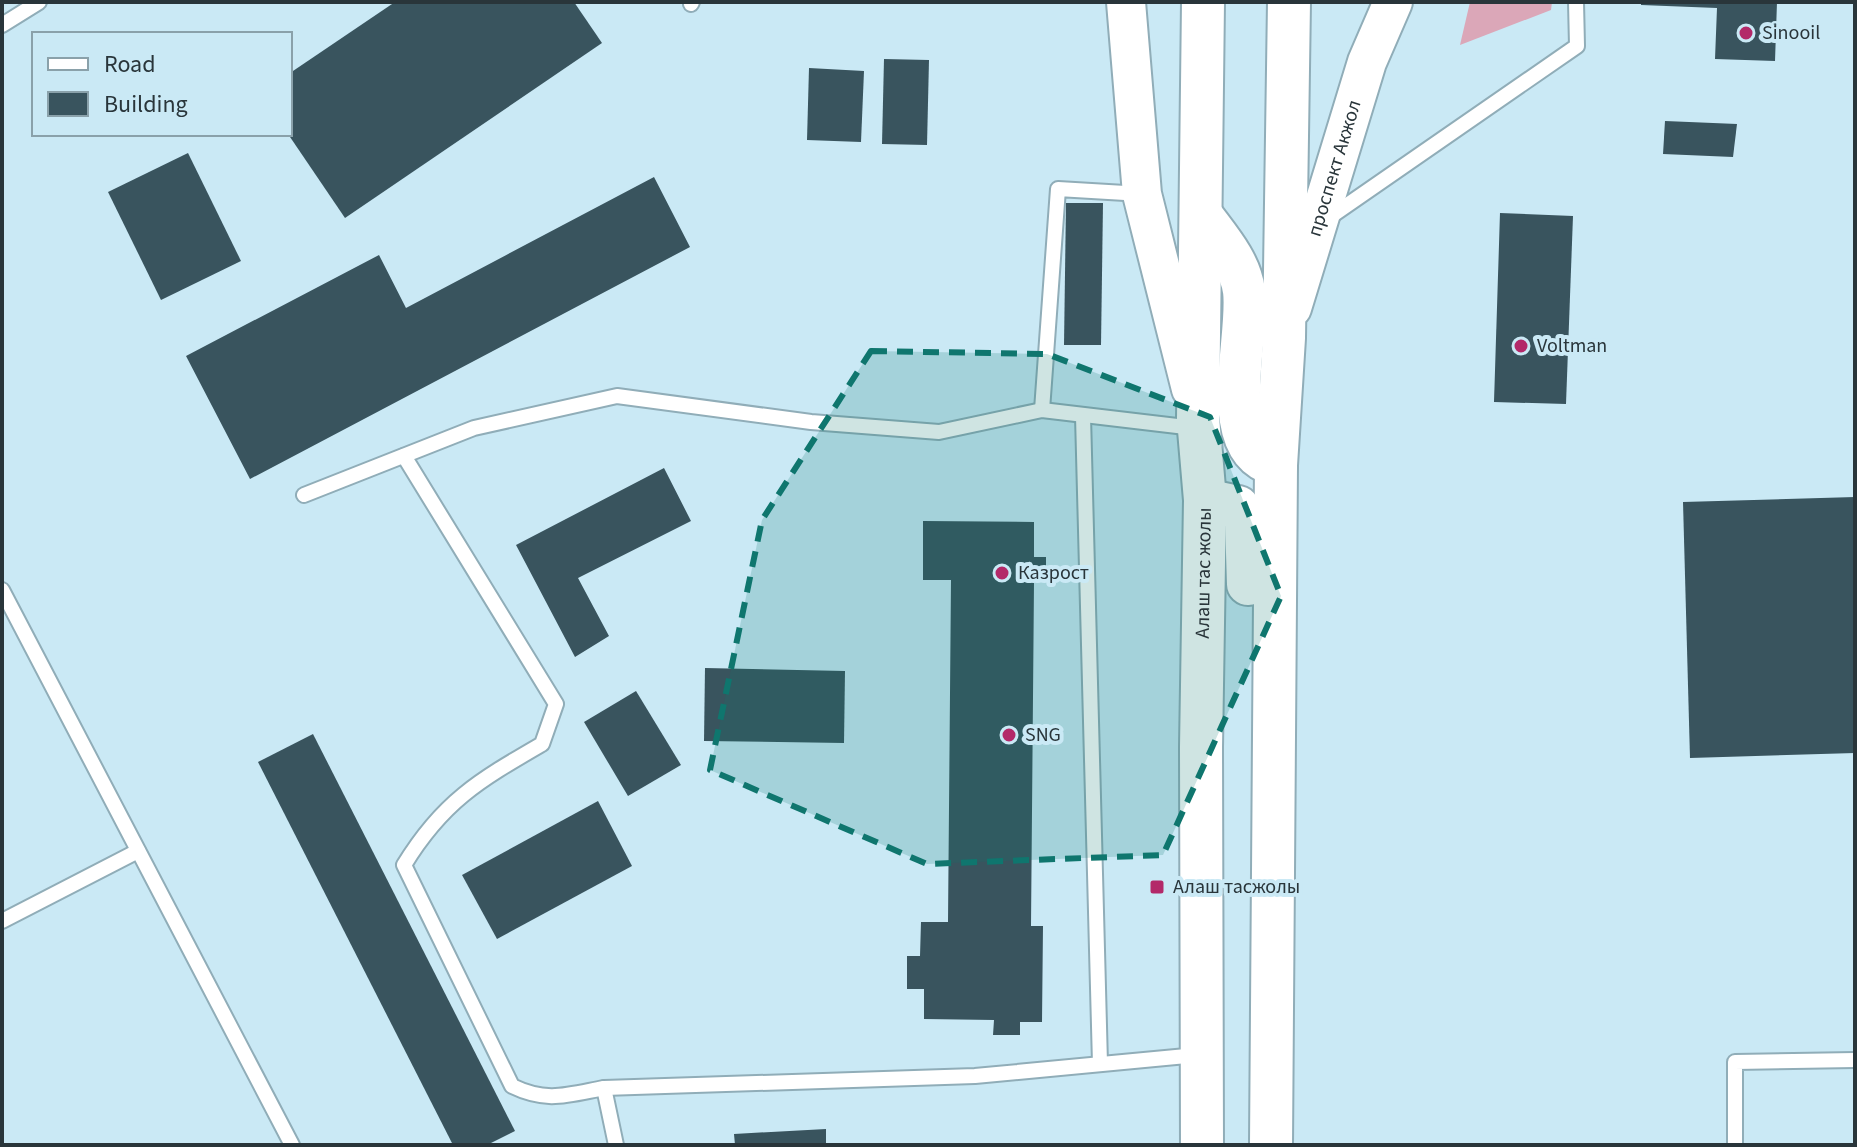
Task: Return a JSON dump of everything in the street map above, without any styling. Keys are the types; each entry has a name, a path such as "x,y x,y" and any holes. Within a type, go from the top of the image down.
{"main road":[{"name":"Алаш тас жолы","path":"1202,1145 1205,500 1198,423 1203,2"},
{"path":"1271,1145 1276,851 1276,465 1284,338 1289,2"},
{"name":"проспект Акжол","path":"1284,338 1314,228 1367,62 1393,2"},
{"path":"1122,18 1142,194 1198,423"},
{"path":"1202,216 1234,261 1244,290 1240,428 1250,448 1262,461 1276,465"},
{"path":"1205,500 1238,507 1246,520 1247,790 1253,828 1276,851"}],"lane":[{"path":"2,25 39,2"},
{"path":"1314,228 1577,46 1576,2"},
{"path":"1042,410 1058,189 1142,194"},
{"path":"304,495 474,428 617,396 811,422 939,432 1042,410 1083,416 1198,423"},
{"path":"1083,416 1100,1064"},
{"path":"404,456 556,704 542,744 469,787 421,837 404,865 512,1086 535,1097 556,1097 604,1088 975,1076 1201,1055"},
{"path":"2,590 292,1145"},
{"path":"2,921 138,851"},
{"path":"1735,1145 1735,1062 1855,1060"},
{"path":"604,1088 616,1145"}],"highlighted area":[{"path":"871,351 1047,354 1210,417 1281,596 1163,855 927,864 710,770 762,520"}],"shaded area":[{"path":"1470,2 1552,2 1551,10 1460,45"}],"building":[{"path":"395,2 574,2 602,43 345,218 289,136 292,136 292,72"},
{"name":"Sinooil","path":"1641,2 1777,2 1775,61 1715,59 1717,8 1641,5"},
{"path":"884,59 929,60 927,145 882,144"},
{"path":"809,68 864,71 861,142 807,140"},
{"path":"1665,121 1737,124 1733,157 1663,154"},
{"path":"188,153 241,261 161,300 108,192"},
{"path":"654,177 690,247 250,479 186,356 379,255 406,308"},
{"path":"1066,203 1103,203 1101,345 1064,345"},
{"path":"1500,213 1573,216 1566,404 1494,402"},
{"path":"664,468 691,521 578,578 609,636 575,657 516,545"},
{"path":"1855,497 1855,753 1690,758 1683,502"},
{"path":"923,521 1034,522 1034,557 1046,557 1046,582 1034,582 1031,926 1043,926 1042,1022 1020,1022 1020,1035 993,1035 994,1020 924,1019 924,989 907,989 907,956 920,956 921,922 948,922 951,580 923,580"},
{"path":"705,668 845,671 844,743 704,741"},
{"path":"636,691 681,765 628,796 584,722"},
{"path":"313,734 515,1131 487,1145 453,1145 258,762"},
{"path":"598,801 632,866 497,939 462,875"},
{"path":"826,1129 826,1145 735,1145 734,1134"}],"place":[{"name":"Sinooil","path":"1746,33"},
{"name":"Voltman","path":"1521,346"},
{"name":"Казрост","path":"1002,573"},
{"name":"SNG","path":"1009,735"},
{"name":"Алаш тасжолы","path":"1157,887"}]}
